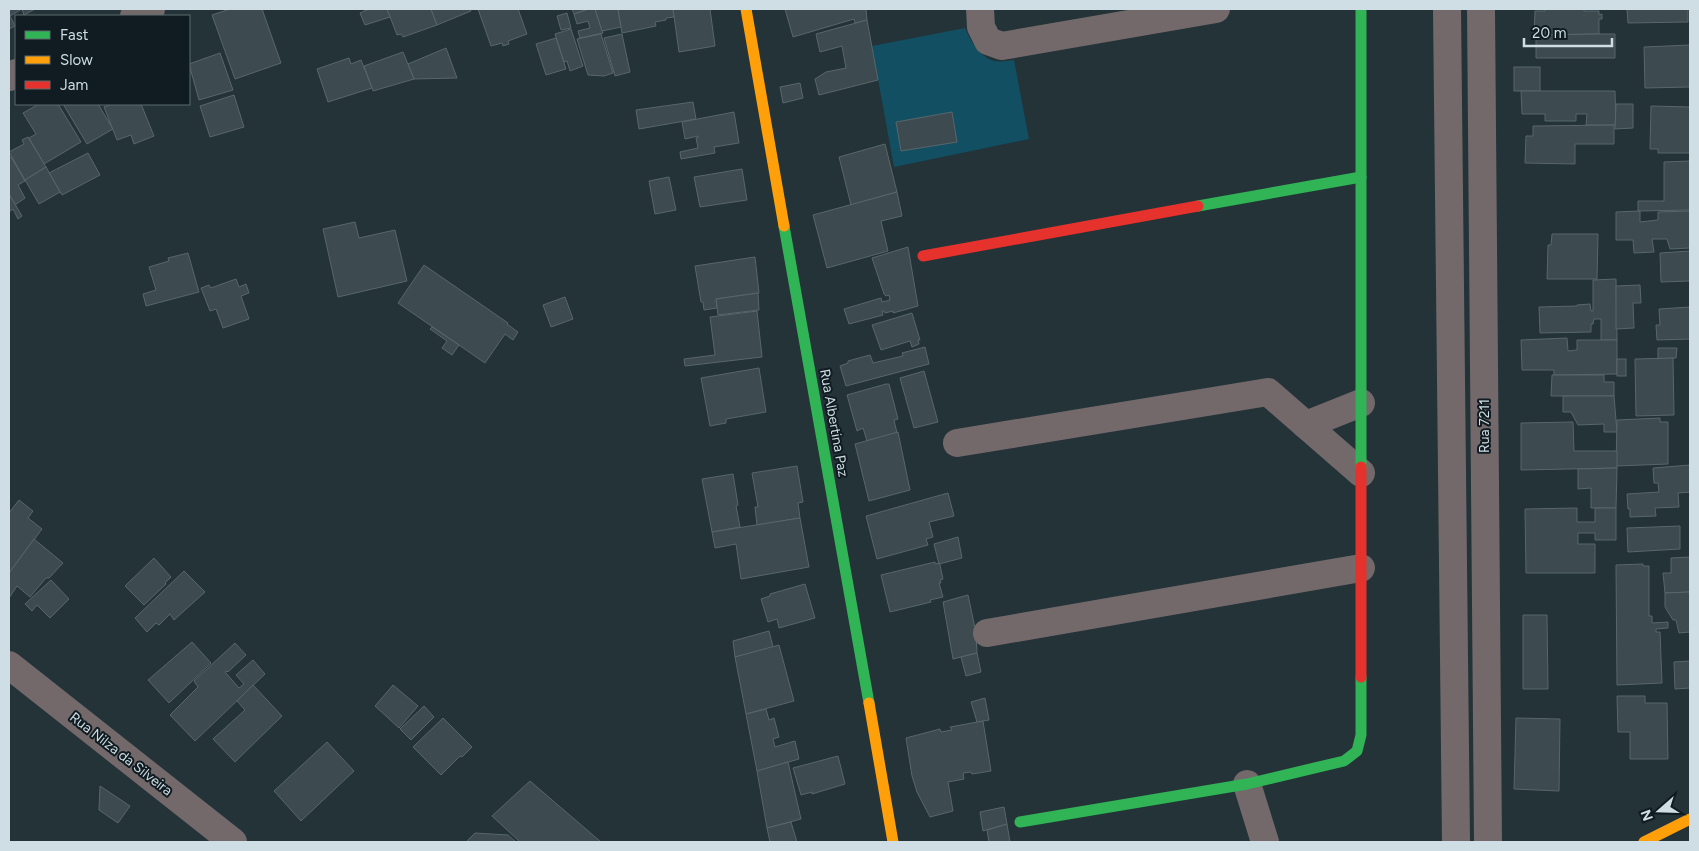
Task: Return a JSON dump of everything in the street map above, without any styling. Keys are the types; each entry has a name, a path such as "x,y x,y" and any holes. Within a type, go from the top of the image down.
{"street":[{"path":"136,15 151,9"},
{"name":"Rua Albertina Paz","path":"746,9 893,842"},
{"path":"980,9 981,27 988,41 1002,46 1173,12 1216,9"},
{"path":"1020,822 1247,784 1344,761 1357,751 1361,735 1361,9"},
{"path":"1447,9 1456,842"},
{"name":"Rua 7211","path":"1481,9 1488,842"},
{"path":"923,256 1361,177"},
{"path":"957,444 1268,392 1361,473"},
{"path":"1306,425 1361,403"},
{"path":"987,633 1361,568"},
{"name":"Rua Nilza da Silveira","path":"9,665 233,842"},
{"path":"1247,784 1265,842"},
{"path":"1652,841 1690,819"}],"shaded area":[{"path":"965,28 976,48 984,56 994,61 1014,60 1029,139 894,167 872,46"}],"building":[{"path":"9,9 22,9 10,16"},
{"path":"22,9 35,9 24,15"},
{"path":"230,9 262,9 281,63 235,79 212,15"},
{"path":"369,9 387,9 390,17 365,25 360,13"},
{"path":"387,9 431,9 437,25 403,37 401,34 397,35"},
{"path":"431,9 470,9 471,11 437,25"},
{"path":"478,9 518,9 527,34 508,41 509,44 503,46 502,43 491,46"},
{"path":"572,9 589,9 574,14"},
{"path":"595,9 603,33 580,38 578,31 590,28 588,21 577,24 574,14"},
{"path":"595,9 618,9 621,27 602,31"},
{"path":"618,9 673,9 674,17 655,22 656,26 622,33"},
{"path":"673,9 710,9 715,46 679,52"},
{"path":"785,9 866,9 867,20 855,23 854,19 793,37"},
{"path":"1545,9 1599,11 1599,15 1602,14 1602,19 1599,19 1599,34 1534,35 1535,11 1545,11"},
{"path":"1627,9 1688,9 1688,22 1628,23"},
{"path":"567,13 571,28 561,30 557,16"},
{"path":"9,14 15,26 9,29"},
{"path":"867,20 878,80 819,95 815,79 826,72 846,68 842,46 820,52 816,34"},
{"path":"571,29 583,66 570,71 567,61 564,62 555,34"},
{"path":"601,34 613,73 604,76 588,75 577,39"},
{"path":"622,34 630,72 615,76 604,38"},
{"path":"1615,34 1615,58 1536,58 1536,35"},
{"path":"556,38 566,69 546,75 536,44"},
{"path":"1690,45 1690,87 1645,88 1644,47"},
{"path":"446,48 457,78 414,79 408,64"},
{"path":"403,52 414,79 373,91 364,66"},
{"path":"220,53 233,90 199,100 190,64"},
{"path":"349,58 351,64 361,60 372,88 328,102 317,69"},
{"path":"1514,67 1540,67 1540,91 1514,91"},
{"path":"800,83 803,98 783,103 780,87"},
{"path":"1521,91 1615,91 1616,125 1586,125 1587,114 1576,114 1576,121 1545,121 1545,114 1522,114"},
{"path":"234,95 244,127 210,137 200,106"},
{"path":"693,102 696,119 639,129 636,110"},
{"path":"1616,104 1633,104 1633,128 1615,129"},
{"path":"37,105 59,105 81,142 44,164 29,138 36,134 23,113"},
{"path":"64,105 99,105 113,129 87,144"},
{"path":"109,105 141,105 154,136 134,144 131,135 117,140 104,107"},
{"path":"1651,106 1690,107 1690,153 1658,153 1658,149 1650,149"},
{"path":"734,112 739,143 714,147 715,153 681,159 680,152 698,148 696,138 698,136 685,139 682,122"},
{"path":"952,112 957,142 901,151 896,122"},
{"path":"1614,125 1614,144 1575,144 1575,164 1525,163 1526,136 1533,136 1533,126"},
{"path":"28,137 46,167 25,180 9,152 24,144 22,140"},
{"path":"885,144 897,192 851,205 839,157"},
{"path":"88,153 100,175 62,195 49,173"},
{"path":"11,157 25,181 18,185 25,198 15,205 9,194 9,158"},
{"path":"1690,161 1690,210 1638,211 1638,201 1664,201 1664,162"},
{"path":"46,167 60,192 39,204 25,180"},
{"path":"742,169 747,200 700,207 694,177"},
{"path":"669,177 676,210 655,214 649,181"},
{"path":"897,192 902,216 881,221 888,251 827,268 813,215"},
{"path":"9,194 22,216 18,219 13,209 9,212"},
{"path":"1640,211 1640,222 1658,220 1658,212 1690,211 1690,248 1670,249 1667,239 1652,239 1654,252 1634,253 1633,240 1616,240 1616,212"},
{"path":"355,222 359,238 395,230 407,281 338,297 323,229"},
{"path":"1552,234 1598,234 1597,279 1547,279 1548,245 1551,245"},
{"path":"908,247 918,306 893,313 893,311 885,313 882,311 883,315 849,324 844,309 881,298 882,302 890,300 889,295 886,296 884,294 872,258"},
{"path":"1690,251 1690,281 1661,282 1660,253"},
{"path":"188,253 199,292 146,306 143,294 156,290 149,267 169,261 168,258"},
{"path":"755,257 759,293 716,299 717,308 704,310 695,266"},
{"path":"424,265 508,323 518,332 513,340 505,334 485,363 398,303"},
{"path":"236,279 239,287 246,284 249,293 241,296 249,319 223,328 216,309 210,311 201,288 209,285 211,288"},
{"path":"1616,279 1617,340 1601,340 1601,319 1594,319 1593,324 1591,324 1591,332 1540,333 1539,307 1590,304 1591,311 1593,311 1593,280"},
{"path":"1640,285 1641,303 1633,303 1634,328 1616,329 1616,286"},
{"path":"758,293 759,310 718,315 716,299"},
{"path":"565,297 573,319 551,327 543,305"},
{"path":"1690,307 1690,339 1657,340 1656,325 1660,325 1659,309"},
{"path":"757,311 762,357 685,366 684,359 715,355 710,317"},
{"path":"912,313 920,340 918,340 919,344 912,347 910,341 881,350 872,325"},
{"path":"432,327 459,345 452,355 442,348 447,341 430,329"},
{"path":"1567,338 1568,351 1577,350 1577,340 1617,340 1617,374 1554,375 1554,370 1522,370 1521,340"},
{"path":"925,347 929,364 846,386 840,366 848,363 848,361 870,355 873,363 903,356 902,353"},
{"path":"1658,348 1677,348 1676,358 1658,359"},
{"path":"1673,358 1674,415 1636,416 1635,359"},
{"path":"1617,359 1626,359 1626,376 1617,376"},
{"path":"759,368 766,412 726,419 726,423 710,426 701,378"},
{"path":"924,371 938,422 914,428 900,378"},
{"path":"1552,375 1604,375 1604,382 1614,382 1614,396 1551,396"},
{"path":"889,384 898,419 894,420 897,433 867,441 863,428 857,431 847,395"},
{"path":"1563,396 1614,396 1617,432 1604,432 1604,424 1578,425 1571,412 1563,412"},
{"path":"1660,418 1660,422 1668,422 1668,464 1616,466 1617,420"},
{"path":"1573,422 1574,451 1617,451 1617,468 1521,470 1521,423"},
{"path":"898,432 910,490 869,501 855,444"},
{"path":"1690,465 1690,492 1678,493 1679,507 1655,508 1656,516 1630,517 1627,494 1659,492 1658,483 1654,483 1653,468"},
{"path":"797,466 803,502 798,503 800,518 757,525 755,507 758,507 752,473"},
{"path":"1617,468 1616,508 1591,508 1591,488 1578,489 1578,469"},
{"path":"733,474 740,527 712,532 702,479"},
{"path":"948,493 954,516 929,522 933,537 926,539 928,545 877,559 866,516"},
{"path":"19,500 33,511 28,518 42,529 9,573 9,513"},
{"path":"1577,508 1577,522 1595,522 1595,508 1616,508 1616,540 1595,540 1595,533 1578,533 1578,544 1595,544 1595,573 1526,573 1525,509"},
{"path":"800,518 809,567 741,579 736,544 715,548 712,532"},
{"path":"1680,526 1680,549 1628,552 1627,528"},
{"path":"958,537 962,558 939,564 934,544"},
{"path":"34,539 63,563 49,578 46,578 30,597 17,586 9,598 9,573"},
{"path":"1690,557 1690,592 1665,593 1663,573 1671,573 1671,558"},
{"path":"154,558 171,577 144,605 125,586"},
{"path":"935,562 935,564 939,563 940,565 943,579 939,583 943,597 930,600 931,602 890,612 881,575"},
{"path":"1643,564 1643,566 1649,566 1649,616 1652,616 1652,623 1668,622 1668,628 1656,629 1656,632 1660,632 1662,683 1617,685 1616,565"},
{"path":"184,571 205,592 174,620 170,614 159,625 156,623 147,632 135,618"},
{"path":"51,580 69,599 50,618 37,605 32,611 25,604"},
{"path":"805,584 815,618 779,628 777,619 768,622 761,599 770,596 770,594"},
{"path":"1690,592 1690,632 1679,633 1676,620 1673,620 1665,607 1665,593"},
{"path":"968,595 976,633 977,653 953,659 943,602"},
{"path":"1523,615 1547,615 1548,689 1523,689"},
{"path":"769,631 773,647 735,657 733,641"},
{"path":"192,642 211,663 169,703 148,680"},
{"path":"235,643 246,655 228,672 225,672 239,688 244,684 236,675 253,660 265,674 195,741 170,715 198,687 194,681"},
{"path":"779,645 794,701 746,714 735,657"},
{"path":"977,653 981,672 966,676 961,657"},
{"path":"1690,661 1690,688 1675,689 1674,662"},
{"path":"253,685 282,716 235,762 213,739 245,710 237,701"},
{"path":"393,685 418,706 399,728 375,706"},
{"path":"1617,696 1645,696 1645,703 1667,703 1668,759 1630,759 1630,732 1618,732"},
{"path":"985,698 989,720 977,722 971,702"},
{"path":"424,706 434,717 411,740 400,729"},
{"path":"766,709 769,720 774,718 779,737 773,739 775,747 795,741 799,759 757,771 746,714"},
{"path":"443,718 472,747 441,775 413,747"},
{"path":"1516,718 1560,719 1559,791 1514,789"},
{"path":"983,721 991,771 972,774 971,772 963,773 964,779 948,782 953,811 930,817 917,792 912,776 906,738 940,729 941,732 952,730 950,727"},
{"path":"327,742 354,771 301,821 274,791"},
{"path":"838,756 845,784 812,794 812,792 801,795 793,768"},
{"path":"788,762 801,819 767,828 757,771"},
{"path":"530,781 601,842 520,842 492,816"},
{"path":"100,786 130,806 118,823 99,810"},
{"path":"1004,807 1007,824 983,831 980,812"},
{"path":"791,822 797,842 770,842 767,828"},
{"path":"1007,824 1010,842 989,842 987,830"},
{"path":"475,833 508,835 516,842 466,842"}],"traffic: fast":[{"path":"1361,9 1361,467"},
{"path":"1198,206 1361,177"},
{"path":"784,226 869,703"},
{"path":"1020,822 1247,784 1344,761 1357,751 1361,735 1361,677"}],"traffic: slow":[{"path":"746,9 784,226"},
{"path":"869,703 893,842"},
{"path":"1644,842 1690,819"}],"traffic: jam":[{"path":"923,256 1198,206"},
{"path":"1361,467 1361,677"}]}
